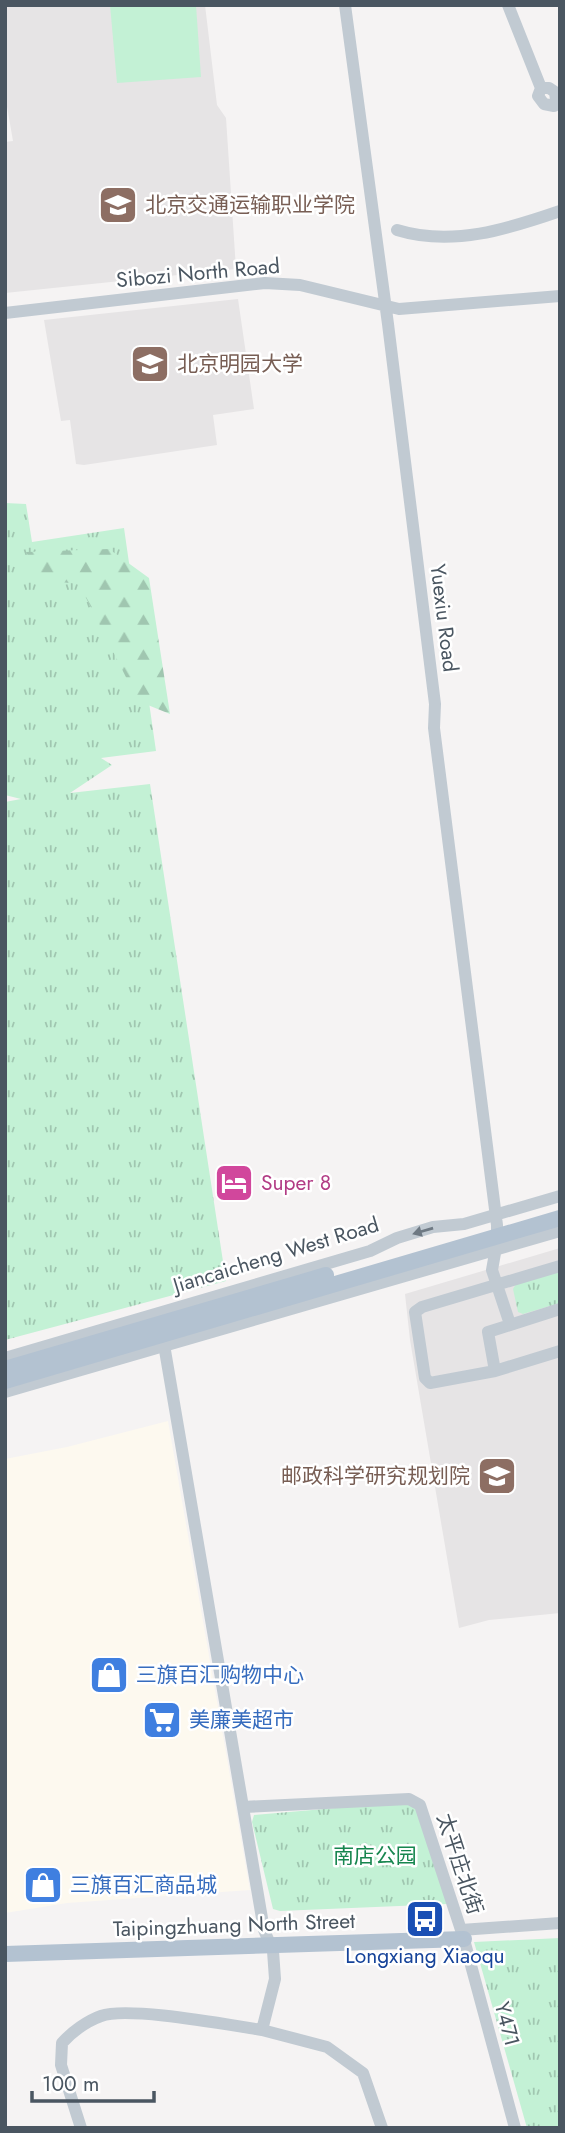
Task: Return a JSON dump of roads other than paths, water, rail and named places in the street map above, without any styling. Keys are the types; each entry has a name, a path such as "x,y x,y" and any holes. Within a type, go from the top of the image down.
{"main road":[{"name":"Jiancaicheng West Road","path":"5,1381 496,1231 560,1207"},
{"name":"Jiancaicheng West Road","path":"5,1369 162,1335 281,1288 496,1231 560,1218"},
{"name":"Taipingzhuang North Street","path":"5,1954 462,1934"},
{"name":"Taipingzhuang North Street","path":"5,1944 269,1941"}],"street":[{"name":"Yuexiu Road","path":"345,5 435,704 435,738 496,1231 492,1270 510,1324"},
{"path":"508,5 541,88 538,96 544,104 557,100"},
{"path":"397,230 415,235 470,236 511,228 560,211"},
{"name":"Sibozi North Road","path":"5,313 265,284 300,285 386,307 410,308 560,296"},
{"name":"Jiancaicheng West Road","path":"496,1231 560,1196"},
{"name":"Jiancaicheng West Road","path":"5,1358 370,1251 397,1238 421,1231 464,1224 496,1231 560,1230"},
{"path":"560,1266 422,1307 415,1312 425,1378 430,1383 495,1371 560,1351"},
{"path":"233,1291 281,1288"},
{"path":"495,1371 488,1332 560,1309"},
{"path":"162,1335 243,1807 269,1941 274,1986 262,2030"},
{"name":"Jiancaicheng West Road","path":"5,1392 162,1335"},
{"name":"太平庄北街","path":"243,1807 409,1799 420,1805 462,1934 560,1923"},
{"name":"Y471","path":"462,1934 515,2128"},
{"path":"81,2128 61,2064 62,2043 73,2032 102,2015 127,2012 262,2030 327,2047 363,2073 382,2128"}],"place":[{"name":"北京交通运输职业学院","path":"118,205"},
{"name":"北京明园大学","path":"150,364"},
{"name":"Super 8","path":"234,1183"},
{"name":"邮政科学研究规划院","path":"497,1476"},
{"name":"三旗百汇购物中心","path":"109,1675"},
{"name":"美廉美超市","path":"162,1720"},
{"name":"三旗百汇商品城","path":"43,1885"},
{"name":"Longxiang Xiaoqu","path":"425,1919"}],"park label":[{"name":"南店公园","path":"375,1856"}]}
